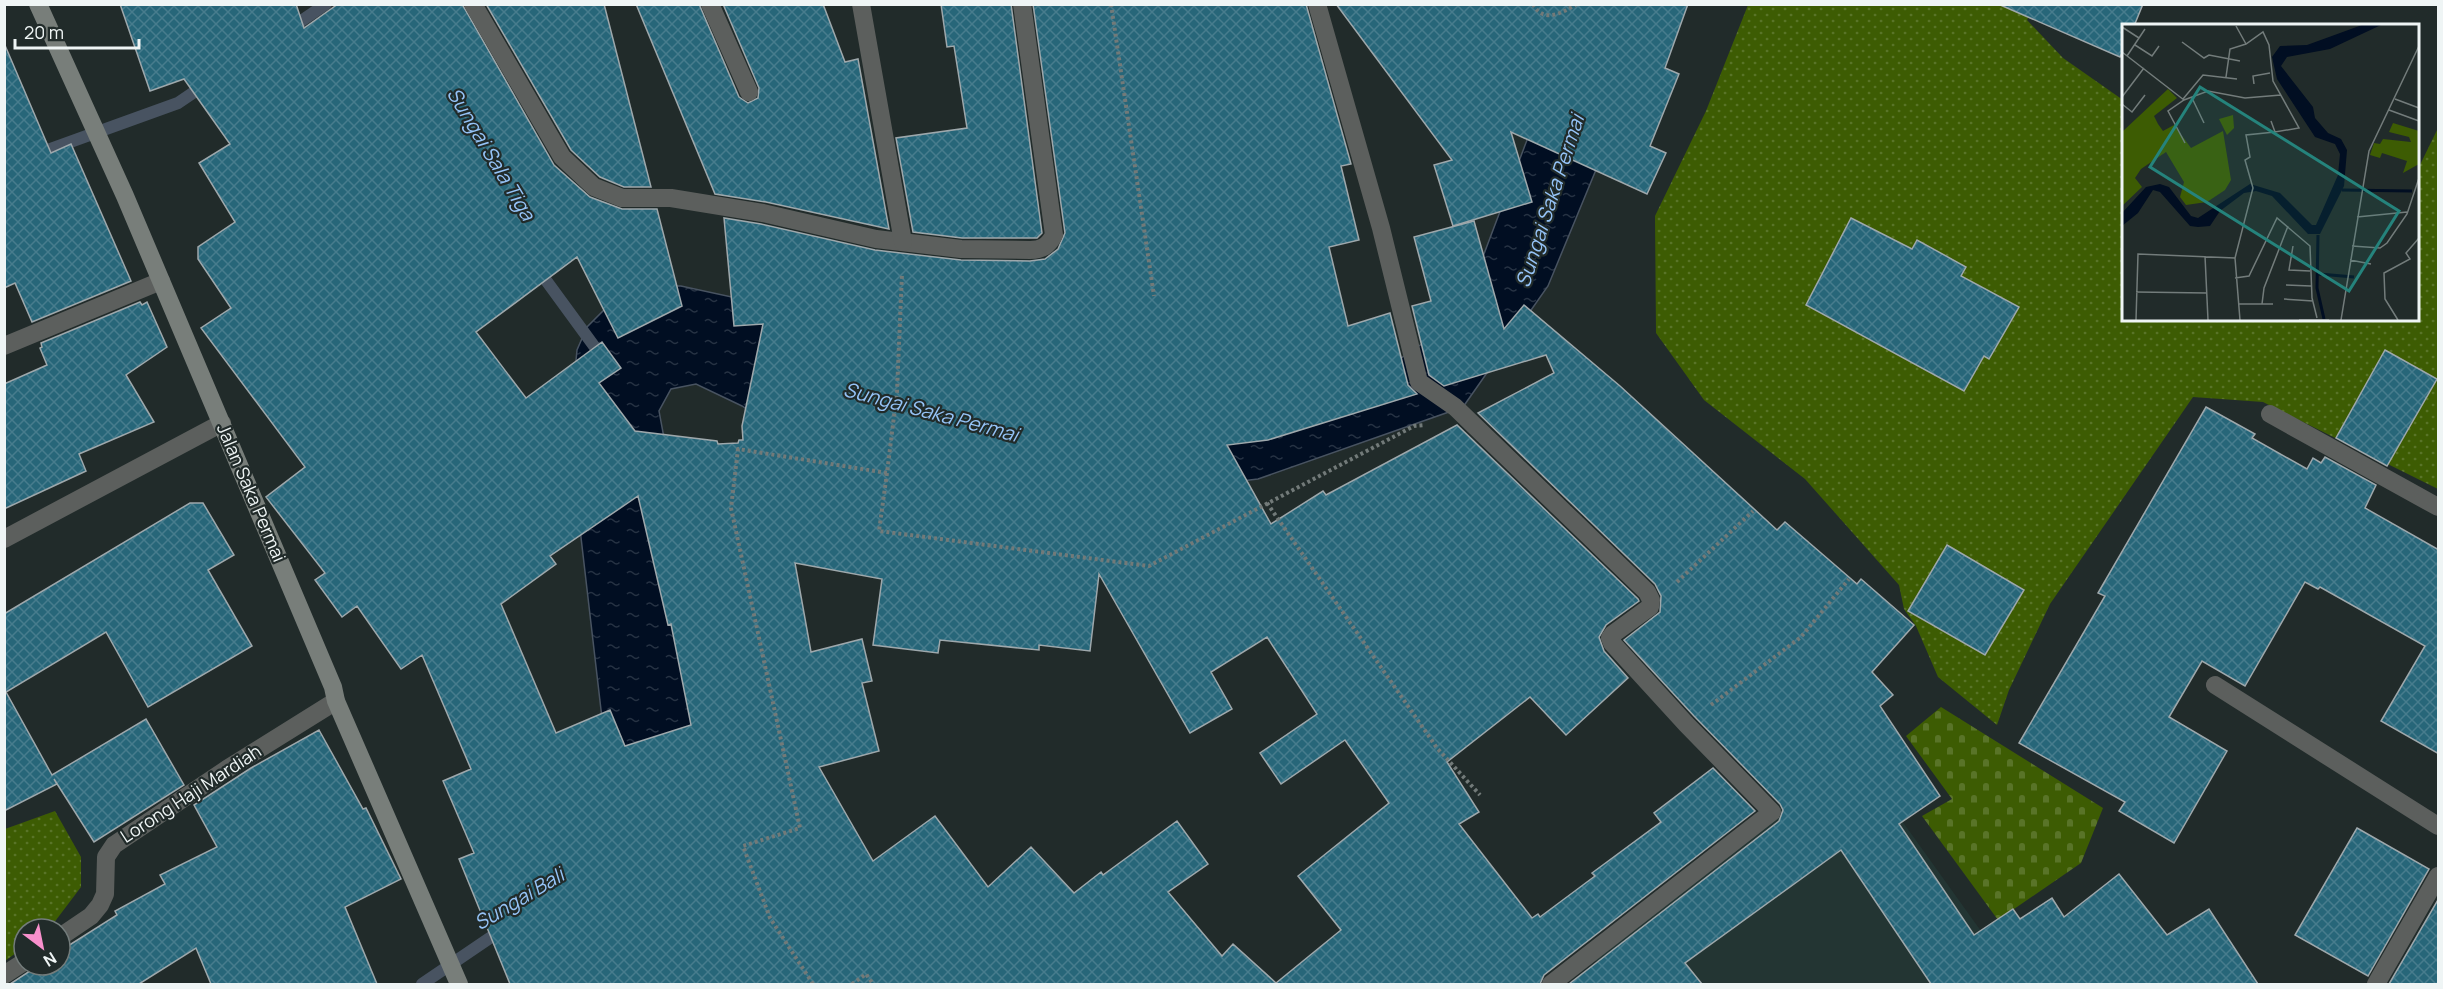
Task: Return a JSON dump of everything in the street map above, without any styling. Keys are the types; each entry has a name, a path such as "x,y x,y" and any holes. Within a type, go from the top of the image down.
{"street":[{"name":"Jalan Saka Permai","path":"38,4 161,281 333,687 336,701 459,984"},
{"path":"473,4 562,157 594,188 622,198 671,198 763,213 876,239 961,249 1038,250 1049,245 1054,235 1022,4"},
{"path":"710,4 749,92"},
{"path":"861,4 903,242"},
{"path":"1317,4 1381,228 1419,382 1461,413 1647,592 1651,600 1650,607 1610,638 1686,724 1772,812 1551,984"},
{"path":"4,346 161,281"},
{"path":"2270,414 2439,507"},
{"path":"4,539 222,423"},
{"path":"2215,685 2439,826"},
{"name":"Lorong Haji Mardiah","path":"72,929 91,916 100,905 105,894 106,857 114,844 227,769 336,701"},
{"path":"2376,984 2439,876"}],"path":[{"path":"1112,4 1154,296"},
{"path":"1533,4 1543,16 1550,16 1577,4"},
{"path":"903,242 897,392 879,531 1149,566 1414,426 1461,413"},
{"path":"813,984 770,918 743,846 800,828 731,508 738,448 887,473"},
{"path":"1267,503 1437,748 1480,795"},
{"path":"1650,607 1753,511"},
{"path":"1686,724 1801,637 1849,579"},
{"path":"852,984 866,974 873,984"}],"shaded area":[{"path":"1854,754 2019,984 1612,984 1587,948"}],"green space":[{"path":"1748,5 2035,5 2027,20 2063,58 2122,99 2122,321 2419,321 2419,167 2438,128 2438,489 2263,402 2193,397 2050,604 2009,690 1997,725 1938,677 1916,626 1904,609 1899,585 1805,479 1704,400 1656,333 1655,216 1706,111"},
{"path":"1941,707 2103,808 2081,863 1998,920 1922,816 1952,799 1906,736"},
{"path":"55,811 81,857 81,887 58,917 12,917 12,956 5,961 5,829"}],"water":[{"name":"Sungai Saka Permai","path":"1578,5 1664,5 1548,286 1463,407 1258,479 1158,491 763,420 742,406 696,384 671,389 659,411 687,562 732,973 738,984 657,984 624,908 569,434 577,350 587,327 605,309 656,286 681,286 870,327 1373,377 1438,333 1470,291"}],"building":[{"path":"120,4 296,4 304,28 338,4 462,4 554,165 590,197 622,209 657,209 682,306 618,338 577,257 476,332 526,398 602,342 621,368 599,383 635,431 717,441 718,444 738,443 739,440 743,440 742,426 763,324 734,326 724,218 761,224 875,250 961,260 1030,261 1045,259 1058,249 1065,233 1033,4 1306,4 1351,164 1341,166 1359,240 1329,247 1348,326 1390,313 1408,385 1417,394 1268,440 1227,445 1271,524 1323,491 1326,495 1457,425 1638,599 1639,601 1606,625 1599,637 1604,651 1628,678 1566,735 1530,697 1447,762 1479,812 1459,824 1532,918 1538,914 1540,917 1595,876 1592,873 1661,822 1654,813 1713,768 1755,811 1544,975 1540,984 510,984 459,859 474,853 443,781 471,769 422,655 401,669 357,606 342,617 315,580 325,573 266,497 305,467 201,328 231,308 198,259 198,247 235,222 199,163 230,144 184,79 150,91","holes":["638,496 668,625 671,624 691,725 625,746 610,710 556,733 501,604 556,564 550,556","795,563 882,579 873,645 938,653 940,640 1039,650 1039,645 1090,651 1099,574 1190,733 1232,709 1211,672 1267,637 1317,714 1260,753 1281,784 1345,740 1389,803 1298,876 1341,930 1276,983 1233,944 1222,956 1168,892 1208,864 1177,821 1103,875 1101,872 1074,893 1031,847 988,887 935,816 873,861 819,767 879,751 862,683 872,681 862,639 811,652"]},
{"path":"486,4 604,4 651,187 624,187 600,177 571,150"},
{"path":"636,4 699,4 739,97 748,103 758,98 759,88 723,4 823,4 845,62 858,59 889,229 766,202 715,194"},
{"path":"941,4 1011,4 1042,233 1037,238 962,238 913,232 896,138 967,128 954,46 947,47"},
{"path":"1336,4 1688,4 1665,68 1679,74 1650,146 1666,153 1647,194 1511,132 1532,202 1453,226 1434,165 1452,160"},
{"path":"1998,4 2143,4 2135,24 2122,24 2120,57"},
{"path":"4,43 51,153 71,144 131,281 32,322 15,283 4,288"},
{"path":"1851,218 1912,249 1917,240 1966,267 1961,276 2019,307 1989,359 1984,356 1964,391 1806,305"},
{"path":"1474,221 1504,329 1524,305 1620,386 1777,530 1785,522 1857,584 1861,579 1914,625 1872,672 1893,695 1880,706 1940,796 1899,824 1974,935 2013,909 2020,919 2052,898 2064,917 2119,874 2167,935 2209,909 2258,984 1931,984 1841,850 1685,963 1702,984 1569,984 1779,821 1783,810 1780,804 1624,640 1660,612 1661,596 1655,584 1478,413 1554,373 1546,355 1444,386 1429,375 1412,306 1431,301 1414,237"},
{"path":"140,302 142,305 147,302 167,347 126,375 154,422 79,454 86,471 4,509 4,384 47,365 40,348 41,343"},
{"path":"2385,350 2437,379 2387,466 2336,438"},
{"path":"2206,407 2255,434 2252,438 2307,469 2313,458 2321,463 2325,457 2376,485 2365,508 2439,550 2439,754 2381,721 2425,646 2320,587 2318,589 2305,582 2245,686 2202,661 2169,717 2227,751 2174,843 2119,811 2125,802 2019,743 2105,596 2098,593"},
{"path":"190,503 203,503 234,555 208,570 252,646 148,707 106,632 6,692 52,775 146,719 184,785 94,842 54,779 57,784 4,811 4,614"},
{"path":"1947,545 2024,590 1985,655 1908,611"},
{"path":"319,730 363,809 366,808 401,879 345,907 377,984 211,984 196,948 139,984 10,984 21,977 72,977 72,943 117,915 115,911 165,884 160,875 217,847 194,805 251,768"},
{"path":"2357,828 2429,869 2368,976 2295,935"},
{"path":"2439,898 2439,984 2389,984"}],"waterway":[{"path":"288,30 326,4"},
{"path":"34,155 178,103 206,84"},
{"name":"Sungai Sala Tiga","path":"537,268 594,346"},
{"name":"Sungai Bali","path":"422,984 503,929"}]}
